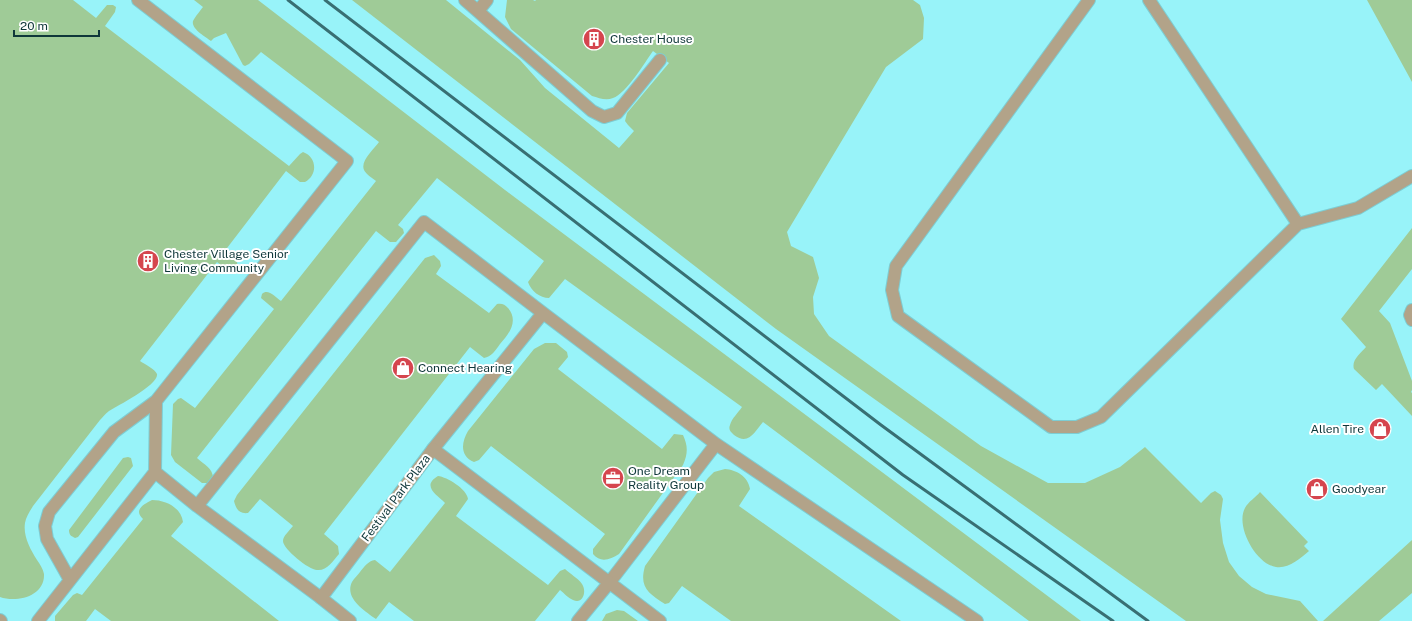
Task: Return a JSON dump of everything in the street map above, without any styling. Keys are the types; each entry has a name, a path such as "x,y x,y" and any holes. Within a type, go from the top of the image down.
{"street":[{"path":"70,580 47,539 45,526 49,512 114,432 156,401 347,161 138,0"},
{"path":"465,0 592,111 604,117 617,113 660,60"},
{"path":"478,11 487,0"},
{"path":"1089,0 896,266 892,290 898,316 1051,427 1077,427 1101,417 1298,224 1358,208 1412,176"},
{"path":"1150,0 1298,224"},
{"path":"197,506 424,222 716,444 977,621"},
{"path":"1412,310 1410,315 1412,320"},
{"path":"434,449 543,313"},
{"path":"38,621 155,472 156,401"},
{"path":"578,621 716,444"},
{"name":"Festival Park Plaza","path":"321,598 434,449 660,621"},
{"path":"155,472 197,506 350,621"}],"green space":[{"path":"0,0 73,0 96,18 107,5 113,5 116,7 115,12 105,26 289,166 303,152 308,154 314,166 312,175 305,182 300,182 286,171 224,252 237,262 238,269 232,271 229,270 217,262 140,361 156,372 156,379 145,389 105,414 33,506 28,514 25,533 34,556 43,570 43,582 35,593 22,598 14,599 0,597"},
{"path":"194,0 258,0 505,190 1081,621 1029,621 763,422 748,438 739,438 734,435 730,431 729,427 732,420 742,407 565,279 549,298 542,297 536,293 528,282 544,261 437,178 398,225 403,229 404,233 396,242 390,242 376,231 197,458 208,467 213,476 213,480 209,483 202,483 175,462 171,455 173,404 181,398 195,408 274,309 261,298 262,294 267,292 274,295 281,301 376,181 366,173 363,166 366,159 379,142 261,52 245,66 243,65 226,33 214,38 211,41 196,30 193,21 203,7"},
{"path":"352,0 446,0 520,60 545,88 619,148 634,131 625,121 627,113 669,63 653,51 624,91 613,98 608,99 592,96 511,29 505,17 507,0 913,0 920,5 924,18 923,39 886,67 787,232 791,246 813,257 819,278 813,297 814,314 829,336 981,446 1048,483 1085,483 1120,467 1145,447 1201,503 1215,491 1221,495 1223,499 1220,520 1223,543 1229,562 1239,576 1252,587 1266,594 1300,601 1318,621 1186,621 776,329"},
{"path":"1367,0 1412,0 1412,82"},
{"path":"1412,228 1412,269 1379,311 1390,323 1412,381 1412,416 1382,384 1376,390 1354,369 1353,366 1355,360 1366,347 1341,319"},
{"path":"434,255 440,261 441,266 436,274 489,313 497,304 506,306 513,318 512,327 507,336 489,356 484,358 470,347 324,534 338,546 339,554 324,569 313,569 308,567 292,554 284,545 284,537 293,526 260,499 248,513 242,513 238,510 234,501 237,495 425,258"},
{"path":"545,343 556,343 567,352 568,357 558,369 662,449 674,434 683,435 686,443 687,453 683,465 619,554 609,559 602,560 593,554 593,549 605,534 491,446 479,460 474,462 464,453 463,444 468,431 534,349"},
{"path":"123,458 131,458 133,466 78,537 75,538 71,536 69,530"},
{"path":"725,469 741,474 749,484 750,489 739,506 901,621 731,621 682,586 669,603 665,604 650,593 646,589 643,579 645,566 708,478 714,472"},
{"path":"438,476 456,484 467,495 468,499 456,516 548,585 560,571 565,569 582,584 584,593 582,599 579,601 573,600 560,590 535,621 414,621 389,602 376,619 361,608 353,599 350,588 352,582 366,564 375,560 390,572 445,503 435,494 431,487 431,483"},
{"path":"1260,492 1308,542 1304,546 1309,551 1289,565 1276,567 1261,559 1249,543 1245,534 1243,516 1245,508"},
{"path":"152,500 162,501 172,505 182,517 183,522 171,536 279,621 111,621 95,609 86,621 55,621 55,616 73,595 77,593 82,595 143,519 140,516 139,510 143,505"},
{"path":"1412,540 1412,593 1379,621 1323,621"},
{"path":"617,610 624,611 638,621 602,621 606,614"}],"railway":[{"path":"288,0 903,475 1113,621"},
{"path":"325,0 881,425 1148,621"}],"place":[{"name":"Chester House","path":"594,39"},
{"name":"Chester Village Senior Living Community","path":"148,261"},
{"name":"Connect Hearing","path":"403,368"},
{"name":"Allen Tire","path":"1380,429"},
{"name":"One Dream Reality Group","path":"613,478"},
{"name":"Goodyear","path":"1317,489"}]}
